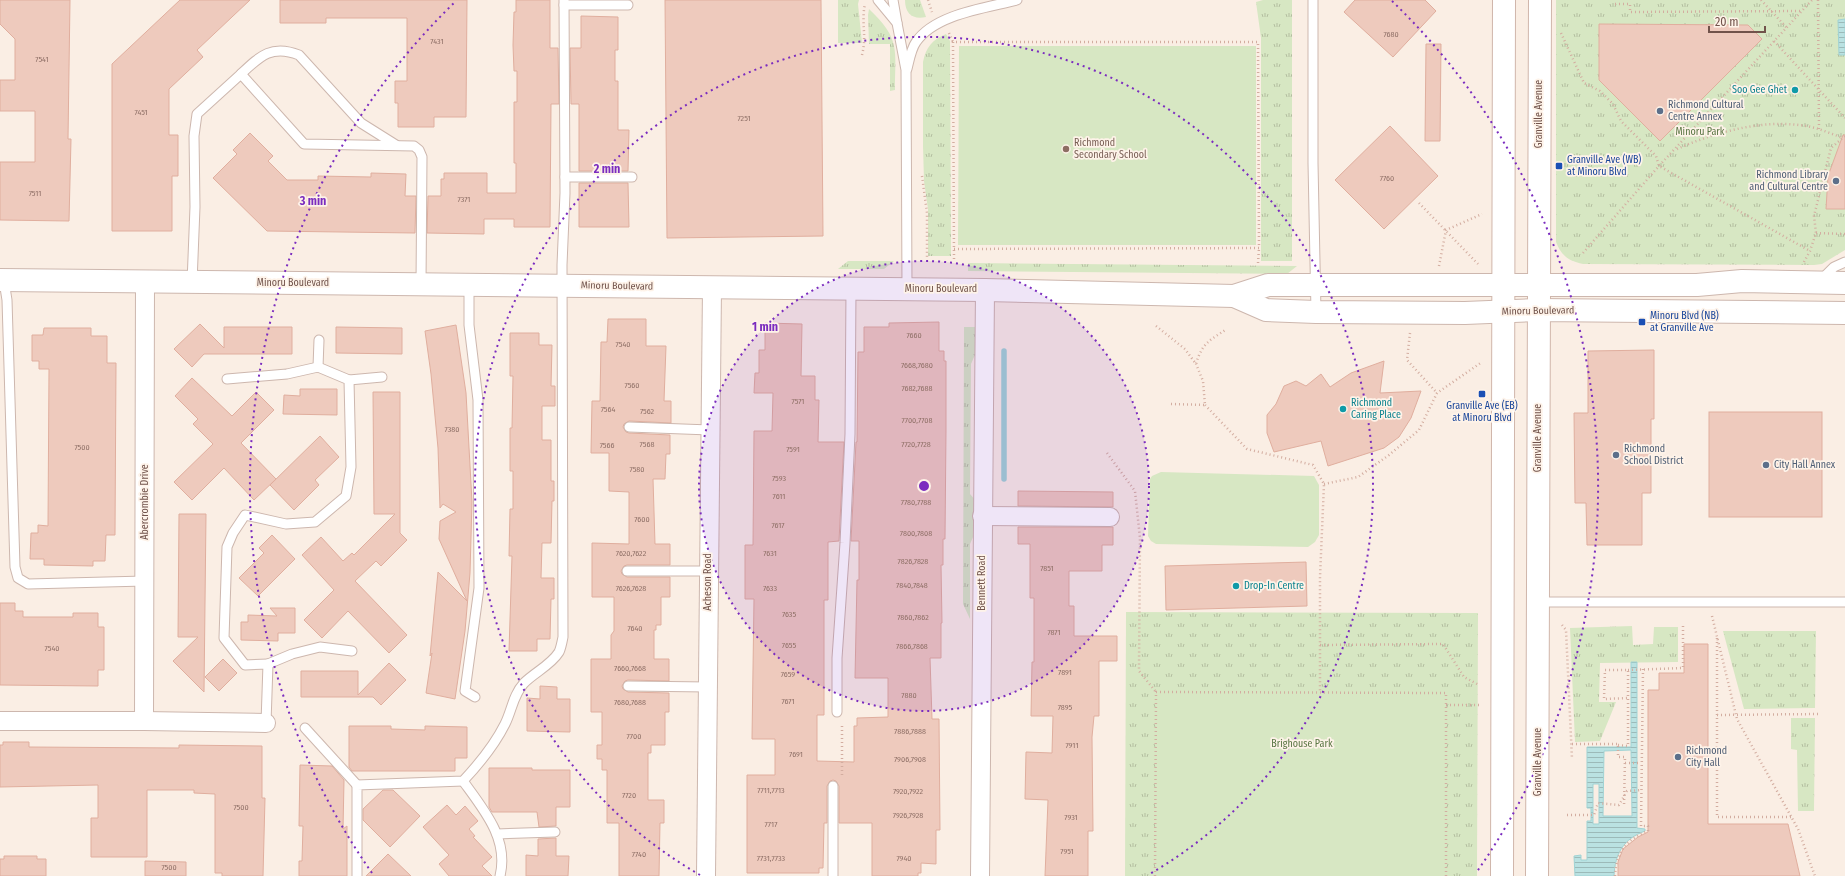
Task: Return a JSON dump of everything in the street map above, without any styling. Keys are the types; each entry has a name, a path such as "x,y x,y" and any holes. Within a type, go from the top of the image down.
{"street":[{"path":"1502,876 1504,579 1504,0"},
{"name":"Granville Avenue","path":"1537,876 1540,0"},
{"name":"Minoru Boulevard","path":"2,280 712,288 851,288 1234,296 1268,285 1697,285 1742,281 1845,283"},
{"name":"Abercrombie Drive","path":"144,721 145,282"},
{"name":"Acheson Road","path":"706,876 712,288"},
{"name":"Bennett Road","path":"980,876 985,290"},
{"name":"Minoru Boulevard","path":"1234,296 1266,310 1316,312 1465,313 1538,310 1845,313"},
{"path":"982,516 1110,517"},
{"path":"0,721 266,723"}],"lane":[{"path":"878,0 897,23"},
{"path":"893,0 906,70 907,289"},
{"path":"906,70 915,43 932,26 958,15 1017,0"},
{"path":"1313,0 1313,162 1316,312"},
{"path":"357,785 463,781 482,761 499,735 517,693 524,683 559,652 563,637 562,286 564,177 564,2 628,5"},
{"path":"192,283 195,207 194,136 198,114 258,58 275,50 288,50 299,55 361,123 396,145"},
{"path":"241,74 304,144 396,145 414,146 419,150 422,157 422,284"},
{"path":"564,177 632,177"},
{"path":"1819,282 1834,267 1845,262"},
{"path":"2,280 7,307 15,566 18,578 28,584 145,581"},
{"path":"469,285 469,325 478,400 479,588 465,691 475,697"},
{"path":"837,712 837,658 845,543 850,434 851,288"},
{"path":"318,367 319,340"},
{"path":"228,379 288,374 318,367 349,380 382,377"},
{"path":"349,380 351,467 346,496 315,522 286,524 245,515 233,533 226,548 224,638 245,665 268,664 292,654 320,647 352,651"},
{"path":"629,427 710,430"},
{"path":"627,571 708,571"},
{"path":"1539,602 1845,602"},
{"path":"266,723 268,664"},
{"path":"628,686 708,687"},
{"path":"305,728 357,785 357,876"},
{"path":"463,781 484,810 497,834 503,864 500,876"},
{"path":"833,786 833,876"},
{"path":"497,834 555,832"}],"path":[{"path":"928,0 933,14"},
{"path":"1761,0 1787,28"},
{"path":"1583,253 1659,166 1812,0"},
{"path":"1818,0 1819,130"},
{"path":"862,55 865,42 863,13 865,4"},
{"path":"1615,4 1630,4 1630,12 1802,11"},
{"path":"1559,28 1584,84 1600,91 1613,104 1621,121 1656,156 1659,166 1810,251"},
{"path":"944,32 948,30 953,42 954,259"},
{"path":"953,42 1258,42 1258,263"},
{"path":"1774,42 1845,118"},
{"path":"1674,150 1703,137 1739,128 1782,124 1801,125 1844,137"},
{"path":"1804,262 1810,251 1816,233 1814,216 1831,148 1844,137"},
{"path":"921,170 927,213 927,259"},
{"path":"1419,203 1479,265"},
{"path":"1446,230 1482,214"},
{"path":"1438,273 1446,230"},
{"path":"1816,233 1845,234"},
{"path":"954,249 1259,248"},
{"path":"1156,326 1185,349 1196,364 1203,380 1205,405 1247,449 1313,464 1324,484 1320,577 1320,693"},
{"path":"1196,364 1200,351 1210,340 1227,329"},
{"path":"1411,331 1407,360 1437,393"},
{"path":"1324,484 1358,477 1389,455 1419,430 1437,393 1482,362"},
{"path":"1171,404 1205,405"},
{"path":"1107,453 1135,490 1140,538 1139,671 1156,692 1155,876"},
{"path":"1709,602 1736,715 1798,829 1815,876"},
{"path":"1628,698 1604,699 1605,670 1682,668 1682,624"},
{"path":"1562,625 1566,630 1572,759"},
{"path":"1717,633 1717,818 1791,817"},
{"path":"1320,645 1443,644 1464,677 1480,685"},
{"path":"1615,876 1616,864 1622,849 1634,837 1648,831 1648,826 1641,826 1639,763 1642,669"},
{"path":"1572,744 1618,744 1628,746 1628,698 1630,670"},
{"path":"1156,692 1446,693 1446,876"},
{"path":"1446,705 1480,705"},
{"path":"833,786 843,774 842,718 837,712"},
{"path":"1717,715 1819,714"},
{"path":"1618,745 1618,757 1625,757 1624,807"},
{"path":"1625,763 1639,763"},
{"path":"1567,815 1592,814 1598,802 1619,805 1624,794 1629,790 1641,790"}],"green space":[{"path":"838,0 859,0 858,4 862,43 838,43"},
{"path":"905,0 920,0 926,17 917,18 911,15 906,9"},
{"path":"1263,0 1292,0 1292,261 1261,261 1261,38 1256,2"},
{"name":"Minoru Park","path":"1556,0 1845,0 1845,250 1822,264 1814,265 1583,264 1566,257 1556,242"},
{"path":"869,9 887,29 894,46 895,90 890,91 890,44 869,44"},
{"path":"946,34 950,41 951,256 928,256 928,209 924,181 923,146 923,62 930,45"},
{"path":"959,46 1256,46 1256,245 958,245"},
{"path":"848,261 894,261 884,269 838,269"},
{"path":"968,263 1297,266 1287,274 968,271"},
{"path":"964,327 977,327 977,350 971,364 970,494 977,502 977,528 970,544 970,619 963,604"},
{"path":"1161,472 1314,476 1319,485 1319,535 1315,542 1308,547 1156,544 1151,541 1148,536 1150,479 1152,476"},
{"name":"Brighouse Park","path":"1126,612 1478,613 1477,876 1125,876"},
{"path":"1632,626 1633,645 1653,644 1654,627 1678,627 1678,662 1600,663 1599,702 1616,702 1600,741 1575,742 1570,628"},
{"path":"1723,631 1816,631 1815,708 1744,709"},
{"path":"1156,692 1446,693 1446,876 1155,876"},
{"path":"1791,718 1815,718 1814,811 1798,811 1797,750 1791,749"}],"water":[{"path":"1845,19 1845,55 1839,55 1838,20"},
{"path":"1631,662 1637,662 1637,828 1645,829 1645,831 1631,838 1622,848 1616,861 1614,876 1575,876 1574,856 1581,855 1581,860 1587,860 1587,821 1591,821 1591,808 1587,808 1587,747 1631,747","holes":["1631,750 1632,816 1603,816 1604,751","1593,784 1599,784 1599,824 1593,824"]}],"building":[{"path":"0,0 70,0 68,139 71,139 69,221 0,220 0,162 35,162 35,111 0,111 0,80 15,80 15,39 0,24"},
{"path":"180,0 250,0 197,50 203,57 169,89 169,135 178,135 178,176 172,176 172,231 112,231 112,64"},
{"path":"280,0 467,0 466,117 434,117 434,127 398,127 398,103 395,103 395,81 407,81 407,18 326,18 326,23 280,23"},
{"path":"516,0 550,0 550,48 558,48 559,104 551,104 550,227 514,227 514,219 484,219 484,234 427,233 428,196 441,196 441,179 444,179 444,173 487,173 487,193 516,193 516,163 514,163 514,102 517,102 517,71 514,71 513,45"},
{"path":"665,0 821,0 823,236 667,238"},
{"path":"1355,0 1425,0 1436,11 1393,57 1344,12"},
{"path":"581,16 618,17 618,50 615,50 615,81 618,81 618,130 629,130 628,171 579,171 579,104 571,104 570,48 581,48"},
{"name":"Richmond Cultural Centre Annex","path":"1599,24 1748,25 1762,39 1660,141 1599,80"},
{"path":"1426,44 1441,44 1440,141 1425,141"},
{"path":"1390,126 1438,176 1384,229 1335,180"},
{"path":"250,133 273,156 268,161 287,180 318,180 318,176 371,177 371,173 406,174 405,196 416,196 415,233 267,231 213,178 237,154 233,150"},
{"name":"Richmond Library and Cultural Centre","path":"1843,135 1845,135 1845,209 1826,209 1828,176"},
{"path":"579,183 628,183 629,227 579,227"},
{"path":"608,319 646,319 646,346 666,346 664,401 671,401 671,423 629,421 624,424 623,427 626,432 629,433 670,435 670,454 666,454 665,479 653,479 655,544 670,544 670,565 627,565 624,566 621,571 622,574 627,577 670,577 670,597 661,597 661,625 656,625 656,630 654,630 654,659 669,659 669,681 628,680 625,681 622,686 623,689 628,692 669,693 669,712 665,712 665,745 651,745 651,753 648,753 648,800 664,800 664,823 660,823 659,876 619,876 619,823 607,823 607,770 602,770 602,759 597,759 597,745 602,745 602,712 591,712 591,659 611,659 611,635 614,631 614,597 592,597 592,543 629,544 629,492 609,491 609,453 591,453 592,401 600,401 601,342 607,342"},
{"path":"939,322 939,351 944,351 944,361 946,361 946,430 945,539 943,539 943,565 941,565 941,658 930,658 932,719 939,719 940,830 936,830 936,864 921,863 921,873 918,873 918,876 872,876 872,823 839,823 839,786 836,781 833,780 830,781 827,786 827,823 824,823 823,868 819,868 819,873 747,873 747,775 775,775 775,739 752,739 754,599 745,599 745,545 753,545 754,431 772,431 773,393 754,393 755,373 759,373 759,350 765,350 765,323 802,324 801,376 815,376 815,400 819,400 818,442 844,442 839,541 828,542 828,600 824,600 824,715 817,715 817,761 854,762 854,726 857,726 857,718 888,717 888,678 855,678 859,541 851,541 857,442 858,352 864,352 864,327 889,327 889,323"},
{"path":"200,324 224,348 224,327 292,327 292,354 204,354 192,367 174,349"},
{"path":"456,325 466,393 472,502 470,573 465,631 455,699 426,693 432,653 430,656 438,572 467,601 439,539 440,521 456,512 443,504 440,508 438,448 431,374 425,331"},
{"path":"336,327 402,328 402,354 336,353"},
{"path":"44,328 91,328 91,336 107,336 107,363 116,363 115,535 106,535 105,561 93,561 93,566 44,565 44,559 30,559 31,533 38,533 38,525 48,526 49,369 39,369 39,361 32,361 32,335 43,335"},
{"path":"510,333 539,333 539,345 552,345 551,386 555,386 555,406 542,406 542,440 551,440 551,481 554,481 554,501 552,501 551,543 542,543 541,578 554,578 554,599 551,599 550,639 537,639 537,651 509,651 512,556 509,556 510,509 513,509 513,471 510,471 510,428 512,428 513,376 510,376"},
{"path":"1654,350 1654,419 1651,419 1651,493 1642,493 1642,545 1587,545 1586,503 1575,503 1574,413 1588,413 1588,351"},
{"name":"Richmond Caring Place","path":"1384,361 1380,393 1421,391 1411,418 1399,437 1384,448 1328,466 1321,441 1274,452 1267,433 1267,415 1276,404 1284,386 1296,381 1306,386 1321,374 1330,387 1351,373"},
{"path":"192,378 232,416 256,392 274,410 241,443 276,479 254,500 224,468 192,500 174,482 213,444 193,424 198,419 175,396"},
{"path":"300,389 337,389 337,415 283,414 284,395 300,396"},
{"path":"373,392 400,392 400,533 407,540 381,566 376,561 355,581 407,635 389,653 348,611 322,638 304,620 334,590 302,555 321,537 343,561 352,553 354,555 395,514 374,514"},
{"name":"City Hall Annex","path":"1709,412 1822,412 1822,517 1709,517"},
{"path":"320,436 339,457 315,480 319,485 294,510 270,485"},
{"path":"1018,491 1113,492 1113,507 1018,506"},
{"path":"179,514 206,514 204,692 173,661 198,637 178,637"},
{"path":"1018,527 1113,527 1113,545 1102,545 1102,571 1069,571 1069,606 1074,606 1074,636 1117,636 1117,661 1099,661 1099,716 1094,716 1092,737 1093,831 1088,831 1088,876 1045,876 1048,800 1025,799 1026,752 1052,753 1053,716 1031,716 1032,662 1034,662 1034,598 1030,598 1030,544 1018,544"},
{"path":"272,535 295,559 258,596 239,578 264,553 259,548"},
{"name":"Drop-In Centre","path":"1306,562 1307,606 1166,610 1165,566"},
{"path":"0,603 15,603 15,611 23,611 23,617 73,617 73,613 98,613 98,627 104,627 104,670 98,670 98,686 0,685"},
{"path":"270,608 295,608 295,633 278,633 278,641 241,640 241,622 248,622 248,615 277,616"},
{"name":"Richmond City Hall","path":"1684,644 1708,644 1708,824 1788,824 1800,876 1618,876 1618,862 1623,849 1638,837 1648,832 1648,690 1659,690 1659,673 1684,673"},
{"path":"223,659 237,673 219,691 205,677"},
{"path":"389,663 406,680 381,705 373,697 301,697 301,671 358,671 358,695"},
{"path":"540,686 557,687 557,699 570,699 570,732 527,731 527,698 540,699"},
{"path":"349,726 391,726 391,729 425,730 425,726 467,727 467,758 455,758 455,771 352,771 349,767"},
{"path":"3,742 29,742 29,747 179,748 179,745 262,746 262,798 265,798 263,876 222,876 222,873 215,873 215,794 194,793 194,790 147,790 147,857 91,857 91,818 98,818 98,785 0,787 0,745 3,745"},
{"path":"300,765 332,766 344,780 343,829 347,826 347,876 299,876 299,861 302,861 303,826 299,826"},
{"path":"489,768 570,770 570,807 556,807 556,826 539,827 537,812 492,812 489,807"},
{"path":"383,790 393,790 420,816 390,847 363,820 363,809"},
{"path":"447,805 456,815 465,806 478,821 469,829 475,836 473,837 492,857 482,866 492,876 449,876 439,864 449,855 423,827"},
{"path":"556,838 556,856 569,856 568,876 526,876 526,855 538,856 538,839"},
{"path":"388,854 411,876 366,876"},
{"path":"4,856 37,856 37,859 46,859 46,876 0,876 0,859 4,859"},
{"path":"145,861 186,862 186,876 145,876"}],"waterway":[{"path":"1004,351 1004,479"}],"place":[{"name":"Soo Gee Ghet","path":"1795,90"},
{"name":"Richmond Cultural Centre Annex","path":"1660,111"},
{"name":"Richmond Secondary School","path":"1066,149"},
{"name":"Granville Ave (WB) at Minoru Blvd","path":"1559,166"},
{"name":"Richmond Library and Cultural Centre","path":"1836,181"},
{"name":"Minoru Blvd (NB) at Granville Ave","path":"1642,322"},
{"name":"Granville Ave (EB) at Minoru Blvd","path":"1482,394"},
{"name":"Richmond Caring Place","path":"1343,409"},
{"name":"Richmond School District","path":"1616,455"},
{"name":"City Hall Annex","path":"1766,465"},
{"name":"Drop-In Centre","path":"1236,586"},
{"name":"Richmond City Hall","path":"1678,757"}]}
